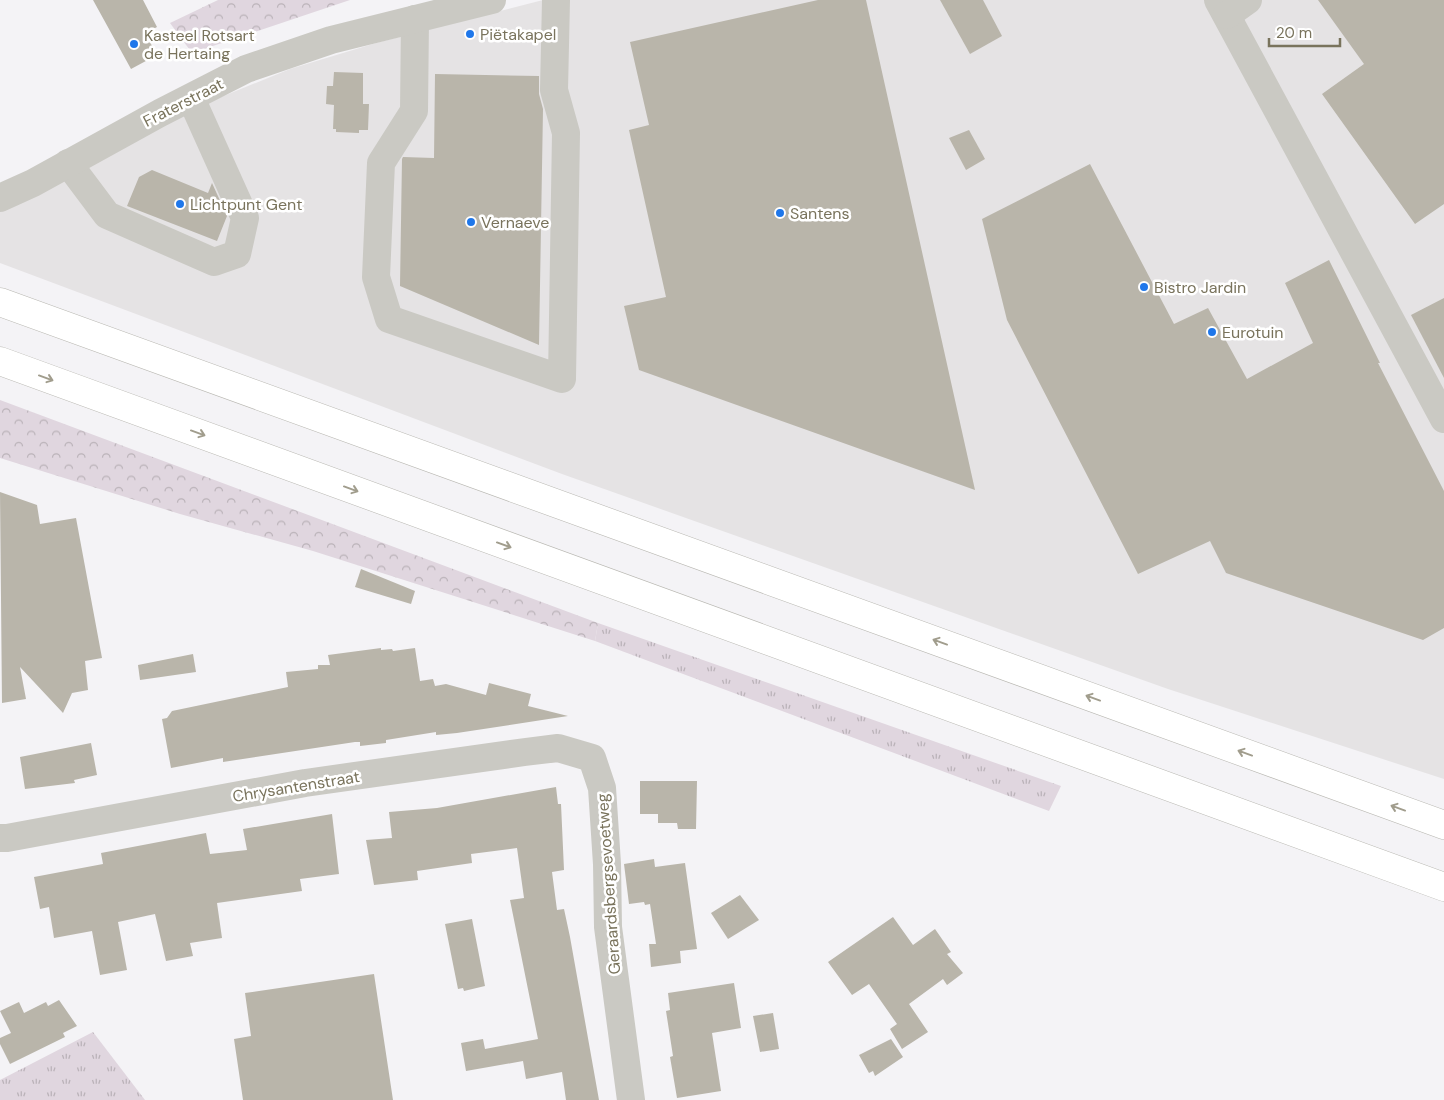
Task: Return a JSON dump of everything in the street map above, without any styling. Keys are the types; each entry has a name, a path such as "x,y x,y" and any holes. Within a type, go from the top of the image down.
{"highway":[{"path":"0,302 1444,825"},
{"path":"0,361 1444,887"}],"street":[{"name":"Fraterstraat","path":"0,198 246,70 293,52 492,0"},
{"path":"415,19 414,111 381,163 376,276 389,319 562,379 566,133 554,90 556,0"},
{"path":"1231,5 1444,420"},
{"path":"68,163 107,215 214,262 237,254 245,218 191,98"},
{"name":"Chrysantenstraat","path":"0,838 305,782 525,752 558,748 592,758"},
{"name":"Geraardsbergsevoetweg","path":"592,758 602,788 607,864 608,927 631,1100"}],"shaded area":[{"path":"543,0 1444,0 1444,779 1168,689 562,474 0,263 0,212 204,104 290,69 376,43"}],"green space":[{"path":"218,0 350,0 192,53 170,23"},
{"path":"0,400 598,623 595,641 313,551 180,514 0,458"},
{"path":"598,623 1061,786 1049,811 595,641"},
{"path":"93,1032 145,1100 0,1100 0,1080"}],"building":[{"name":"Kasteel Rotsart de Hertaing","path":"93,0 143,0 157,27 145,33 157,55 131,69"},
{"name":"Santens","path":"818,0 866,0 975,490 639,370 624,306 666,297 629,130 649,125 630,42"},
{"path":"940,0 983,0 1002,36 970,54"},
{"path":"1318,0 1444,0 1444,204 1415,224 1322,94 1364,64"},
{"path":"334,72 363,73 363,104 369,104 368,130 359,130 359,133 336,132 336,129 333,129 334,105 326,104 327,86 333,86"},
{"name":"Vernaeve","path":"435,74 539,76 539,94 543,109 539,345 400,286 402,159 403,157 434,158"},
{"path":"969,130 985,159 966,170 949,138"},
{"path":"1090,164 1174,324 1208,308 1247,379 1313,343 1285,283 1329,260 1380,363 1378,363 1444,491 1444,628 1423,640 1226,573 1210,541 1138,574 1007,320 982,219"},
{"name":"Lichtpunt Gent","path":"152,170 208,193 212,183 227,216 217,241 127,206 139,177"},
{"path":"1444,298 1444,378 1411,315"},
{"path":"0,492 37,505 40,524 76,518 102,658 85,661 88,690 72,693 63,713 20,667 26,699 2,703"},
{"path":"361,569 415,591 411,604 355,587"},
{"path":"381,648 381,650 392,649 393,651 415,648 420,681 433,679 435,686 446,684 486,695 489,683 531,694 528,706 568,716 457,733 436,735 436,732 386,740 386,743 360,746 360,742 355,742 223,762 223,758 171,768 162,719 167,718 172,711 288,687 286,672 318,669 318,665 330,665 328,655"},
{"path":"193,654 196,672 140,680 138,665"},
{"path":"91,743 97,775 74,780 75,783 25,789 20,757"},
{"path":"640,781 697,781 696,829 678,829 677,823 658,823 658,814 640,814"},
{"path":"556,787 558,804 561,804 564,870 552,872 557,910 564,909 599,1100 566,1100 562,1072 526,1079 523,1061 466,1071 461,1043 483,1039 485,1049 538,1039 510,900 524,898 517,848 471,854 472,863 417,871 418,880 374,885 366,840 392,838 389,812 437,808"},
{"path":"332,814 339,874 300,879 302,891 217,903 222,938 190,943 193,956 166,961 155,914 118,922 127,970 100,975 92,931 54,938 49,907 40,909 34,877 103,864 101,853 206,833 210,854 247,850 243,829"},
{"path":"654,859 655,867 685,863 697,949 680,951 681,963 651,967 649,944 656,944 650,904 645,905 644,902 629,904 624,864"},
{"path":"740,895 759,920 728,939 711,913"},
{"path":"893,917 913,945 935,929 951,952 947,954 963,973 947,985 943,979 909,1004 928,1032 902,1049 890,1029 897,1024 869,984 852,995 828,962"},
{"path":"472,919 485,986 464,991 463,988 458,989 445,924"},
{"path":"374,974 393,1100 243,1100 234,1039 251,1036 245,993"},
{"path":"734,983 741,1028 712,1033 721,1091 677,1098 670,1057 673,1056 666,1011 670,1010 668,993"},
{"path":"59,1000 77,1026 63,1033 65,1037 10,1064 0,1044 0,1038 11,1033 0,1011 19,1002 24,1013 46,1002 48,1006"},
{"path":"773,1013 779,1049 760,1052 753,1016"},
{"path":"891,1039 903,1057 875,1076 873,1071 869,1073 859,1055"}],"place":[{"name":"Piëtakapel","path":"470,34"},
{"name":"Kasteel Rotsart de Hertaing","path":"134,44"},
{"name":"Lichtpunt Gent","path":"180,204"},
{"name":"Santens","path":"780,213"},
{"name":"Vernaeve","path":"471,222"},
{"name":"Bistro Jardin","path":"1144,287"},
{"name":"Eurotuin","path":"1212,332"}]}
